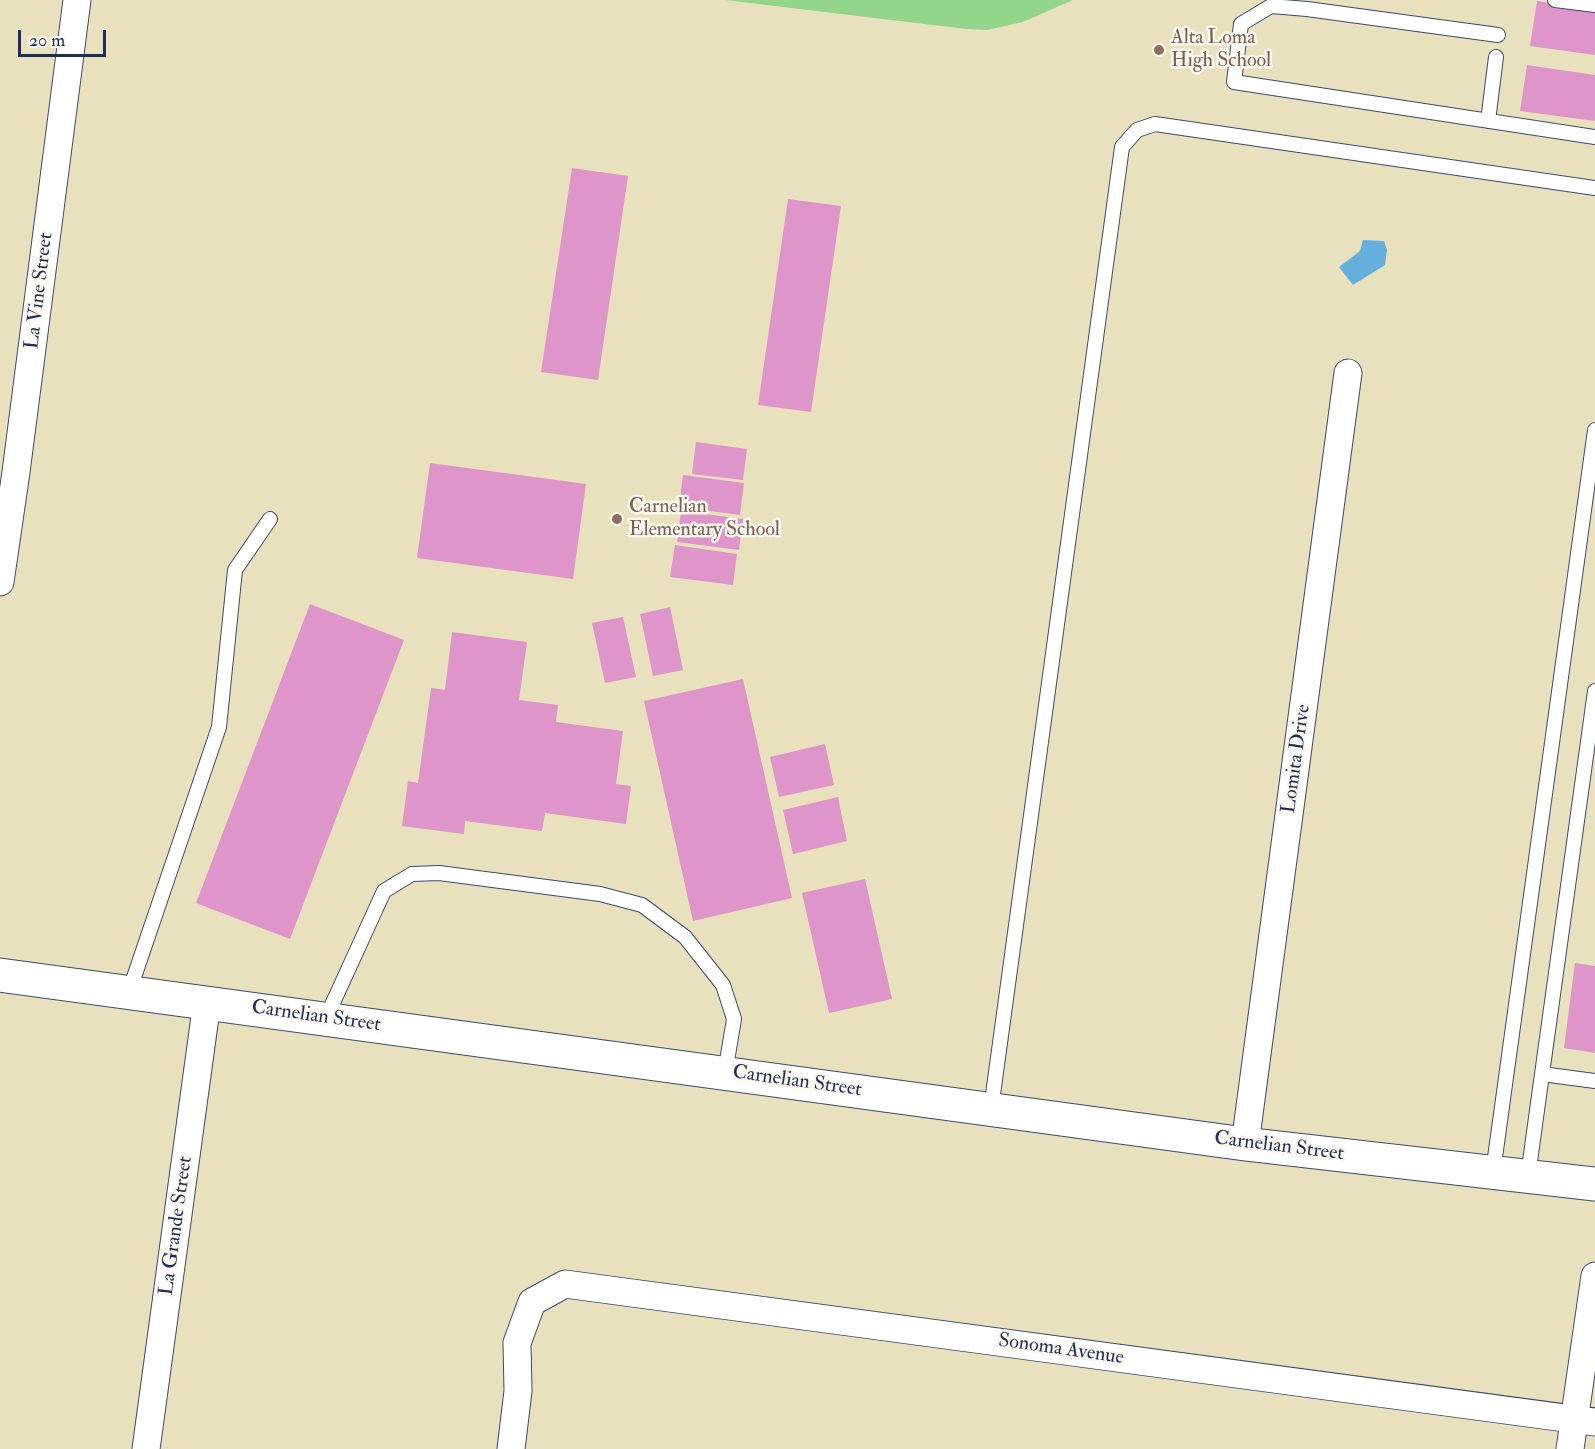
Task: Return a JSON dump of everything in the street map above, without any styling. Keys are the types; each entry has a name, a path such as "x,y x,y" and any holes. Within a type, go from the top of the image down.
{"main road":[{"name":"Carnelian Street","path":"0,975 1245,1144 1595,1184"}],"street":[{"name":"La Vine Street","path":"0,582 8,470 77,0"},
{"name":"Lomita Drive","path":"1245,1144 1348,373"},
{"name":"La Grande Street","path":"146,1449 207,1002"},
{"path":"1570,1449 1584,1420 1595,1276"},
{"name":"Sonoma Avenue","path":"511,1449 518,1390 517,1343 532,1302 565,1284 1584,1420"}],"lane":[{"path":"1555,0 1595,5"},
{"path":"1498,35 1271,6 1241,24 1234,82 1595,137"},
{"path":"1488,121 1496,57"},
{"path":"991,1109 1122,147 1137,130 1155,124 1595,189"},
{"path":"1493,1172 1595,430"},
{"path":"129,992 219,727 235,570 270,519"},
{"path":"1528,1177 1595,691"},
{"path":"326,1018 384,891 412,874 439,873 600,894 642,905 685,937 723,985 734,1019 725,1073"},
{"path":"1542,1074 1595,1081"}],"green space":[{"path":"725,0 1073,0 1023,22 987,30"}],"water":[{"path":"1363,240 1384,241 1387,250 1385,265 1353,285 1339,267 1360,251"}],"building":[{"path":"1537,1 1595,9 1595,55 1530,46"},
{"path":"1527,65 1595,75 1595,121 1520,111"},
{"path":"572,168 628,176 598,380 541,372"},
{"path":"788,199 841,206 811,412 758,405"},
{"path":"696,442 747,449 743,480 692,474"},
{"path":"430,463 586,484 573,579 417,558"},
{"path":"683,475 744,483 740,515 679,507"},
{"path":"681,511 743,519 739,550 677,542"},
{"path":"675,545 737,554 733,585 670,577"},
{"path":"310,604 404,640 290,939 196,903"},
{"path":"670,607 683,670 653,676 640,614"},
{"path":"623,617 636,677 605,683 592,623"},
{"path":"452,632 527,642 519,700 558,705 556,722 623,731 616,784 631,786 626,824 545,813 542,831 465,821 464,834 402,826 408,781 418,783 431,688 445,690"},
{"path":"743,679 792,898 693,921 644,701"},
{"path":"825,744 834,785 779,797 770,757"},
{"path":"838,797 847,841 793,854 783,810"},
{"path":"865,879 892,999 829,1013 802,893"},
{"path":"1575,963 1595,966 1595,1053 1564,1048"}],"place":[{"name":"Alta Loma High School","path":"1159,50"},
{"name":"Carnelian Elementary School","path":"617,519"}]}
